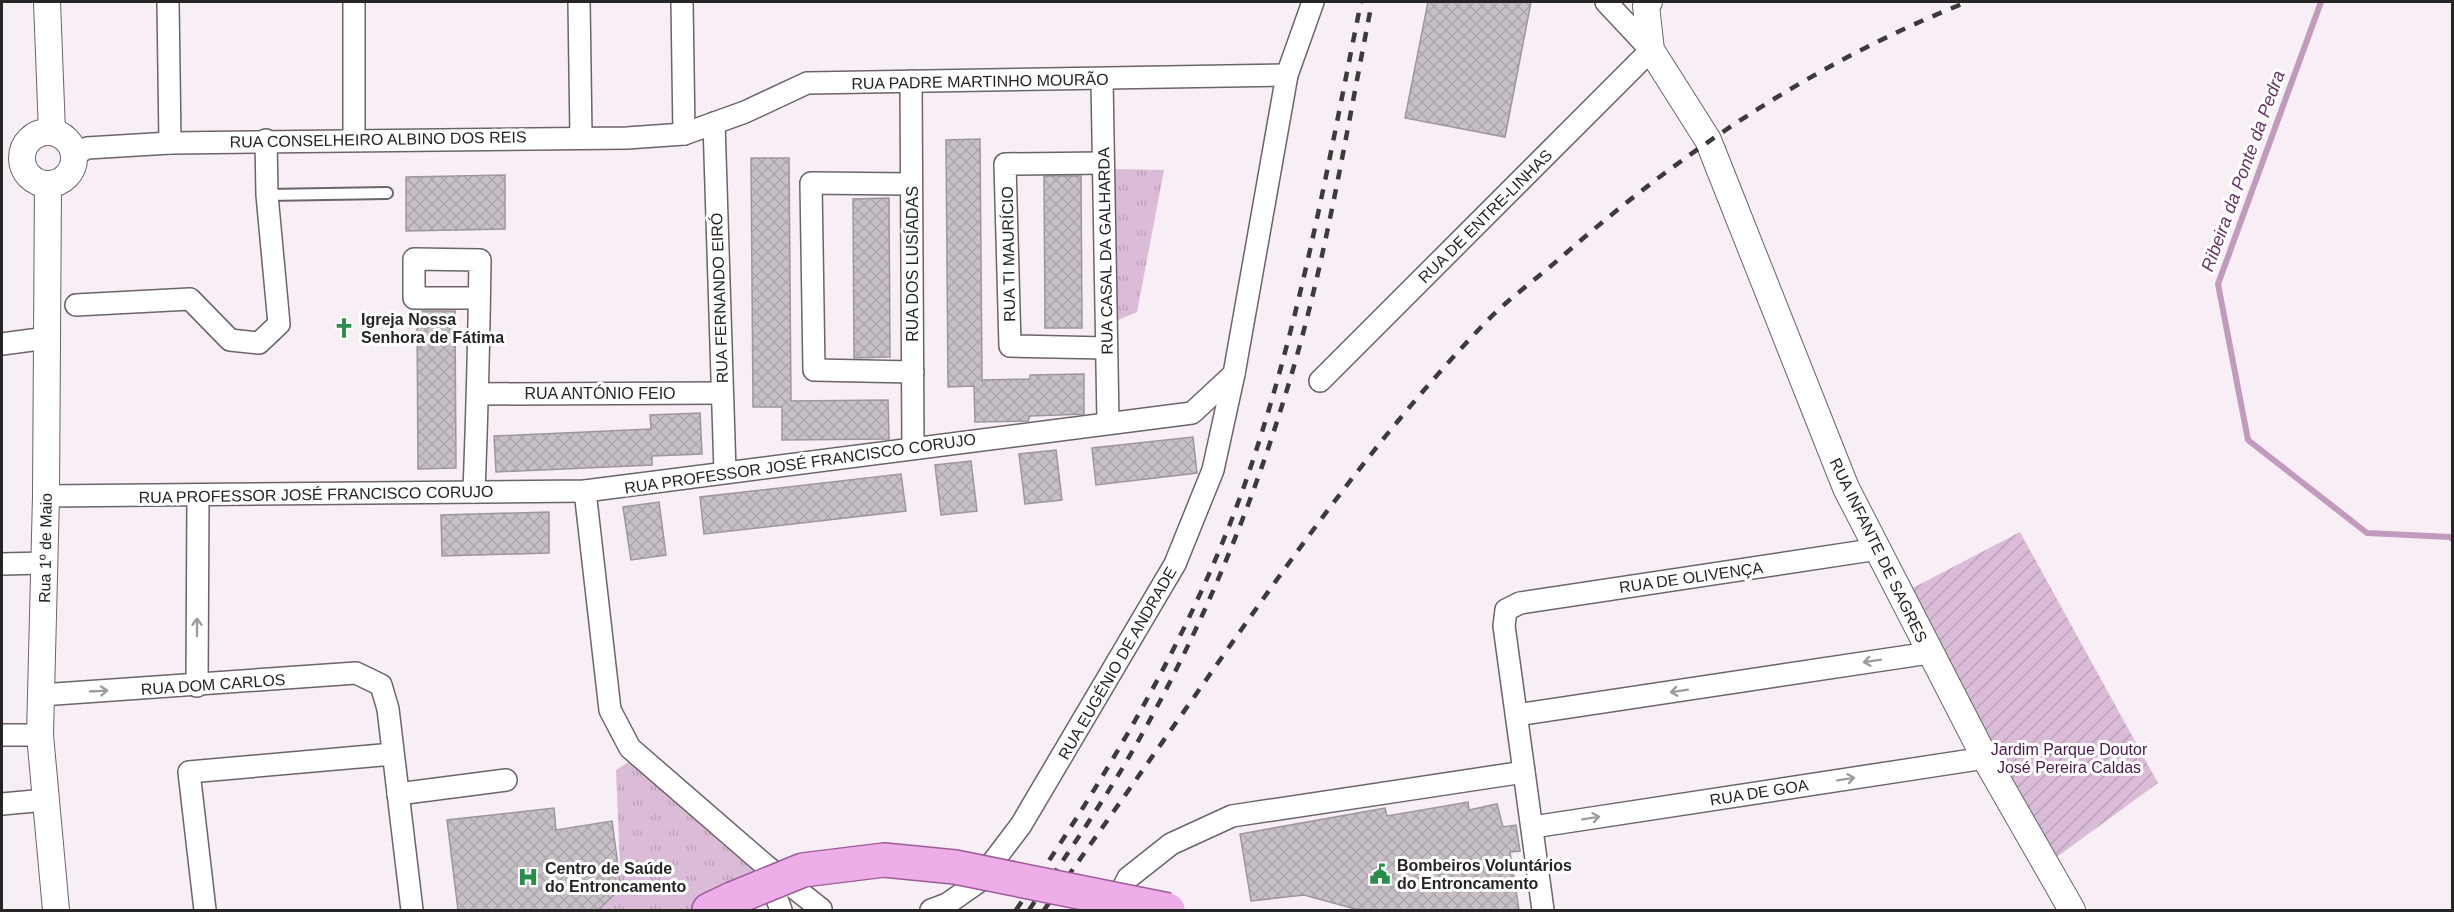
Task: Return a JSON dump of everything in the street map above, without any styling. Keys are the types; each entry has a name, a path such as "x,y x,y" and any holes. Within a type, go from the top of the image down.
{"main road":[{"path":"721,905 803,870 884,860 955,867 1168,910"}],"street":[{"path":"46,2 52,132"},
{"path":"168,2 170,143"},
{"path":"354,2 354,140"},
{"path":"579,2 580,137"},
{"path":"682,2 684,134"},
{"path":"1234,374 1287,75 1312,2"},
{"path":"1606,2 1651,50"},
{"path":"1649,2 1646,6 1651,50"},
{"name":"RUA INFANTE DE SAGRES","path":"1651,50 1708,140 1846,488 1985,758 2072,910"},
{"name":"RUA DE ENTRE-LINHAS","path":"1320,381 1651,50"},
{"name":"RUA PADRE MARTINHO MOURÃO","path":"684,134 807,83 1102,80 1287,75"},
{"name":"RUA CASAL DA GALHARDA","path":"1102,80 1108,422"},
{"name":"RUA DOS LUSÍADAS","path":"911,81 913,448"},
{"name":"RUA FERNANDO EIRÓ","path":"714,123 725,472"},
{"path":"52,132 64,137 74,155 73,164 65,178 48,184 34,180 11,163 36,134 52,132"},
{"name":"RUA CONSELHEIRO ALBINO DOS REIS","path":"74,155 87,148 170,143 266,140 627,138 684,134"},
{"path":"76,305 190,299 230,340 259,343 279,324 267,195 266,140"},
{"name":"RUA TI MAURÍCIO","path":"1103,163 1005,164 1010,346 1106,348"},
{"path":"911,184 812,183 814,370 913,372"},
{"name":"Rua 1º de Maio","path":"48,184 46,496 40,735 56,910"},
{"path":"474,492 479,298"},
{"path":"2,344 47,338"},
{"name":"RUA PROFESSOR JOSÉ FRANCISCO CORUJO","path":"46,496 585,491 1192,413 1234,374"},
{"name":"RUA EUGÉNIO DE ANDRADE","path":"931,910 947,904 977,883 1021,825 1175,564 1213,470 1234,374"},
{"name":"RUA ANTÓNIO FEIO","path":"478,394 722,393"},
{"path":"585,491 610,710 630,748 765,865 822,910"},
{"path":"197,686 198,495"},
{"name":"RUA DE OLIVENÇA","path":"1517,715 1503,626 1506,610 1520,603 1878,549"},
{"path":"2,564 45,563"},
{"path":"1543,910 1517,715 1929,653"},
{"name":"RUA DOM CARLOS","path":"41,695 197,686 356,673 381,685 388,709 393,754"},
{"path":"2,735 40,735"},
{"path":"205,910 189,772 393,754 412,910"},
{"name":"RUA DE GOA","path":"1533,827 1985,758"},
{"path":"1112,910 1128,878 1171,844 1232,816 1524,772"},
{"path":"398,794 506,780"},
{"path":"2,804 46,800"},
{"path":"765,865 781,910"}],"lane":[{"path":"267,195 387,193"}],"green space":[{"path":"1111,169 1164,170 1137,312 1118,320 1110,314"},
{"name":"Jardim Parque Doutor José Pereira Caldas","path":"2020,532 2158,783 2050,862 1905,592"},
{"path":"638,756 765,865 698,910 598,910 621,888 616,770"}],"building":[{"path":"1428,2 1531,2 1505,137 1405,118"},
{"path":"980,139 982,380 1030,379 1030,375 1084,374 1084,414 1030,416 1028,421 975,422 974,386 948,387 946,140"},
{"path":"751,158 789,158 791,401 888,400 889,439 782,440 782,407 753,407"},
{"path":"505,175 505,229 406,231 406,177"},
{"path":"1044,176 1081,176 1082,328 1045,328"},
{"path":"889,198 890,357 854,358 853,199"},
{"path":"417,311 455,311 456,468 418,469"},
{"path":"700,413 702,454 652,456 652,465 496,472 494,436 651,429 650,415"},
{"path":"1193,437 1197,473 1096,485 1092,448"},
{"path":"1056,450 1062,500 1025,504 1019,454"},
{"path":"971,461 977,511 941,515 935,465"},
{"path":"901,474 906,511 704,534 700,497"},
{"path":"659,502 666,555 631,560 623,507"},
{"path":"549,512 549,553 442,556 441,515"},
{"name":"Bombeiros Voluntários do Entroncamento","path":"1468,802 1469,810 1497,804 1503,827 1516,825 1520,851 1510,852 1519,910 1359,910 1304,895 1251,901 1240,834 1385,808 1387,816"},
{"path":"554,808 556,830 612,821 621,888 598,910 458,910 447,820"}],"waterway":[{"name":"Ribeira da Ponte da Pedra","path":"2321,2 2218,284 2248,440 2367,533 2450,537 2452,539"}],"railway":[{"path":"1016,910 1084,806 1147,699 1203,588 1227,531 1267,414 1299,298 1361,2"},
{"path":"1029,910 1101,803 1163,696 1222,570 1256,484 1285,396 1312,299 1334,200 1372,2"},
{"path":"1044,910 1318,523 1415,401 1494,314 1657,179 1755,111 1858,51 1967,2"}],"place":[{"name":"Igreja Nossa Senhora de Fátima","path":"344,328"},
{"name":"Bombeiros Voluntários do Entroncamento","path":"1380,874"},
{"name":"Centro de Saúde do Entroncamento","path":"528,877"}]}
